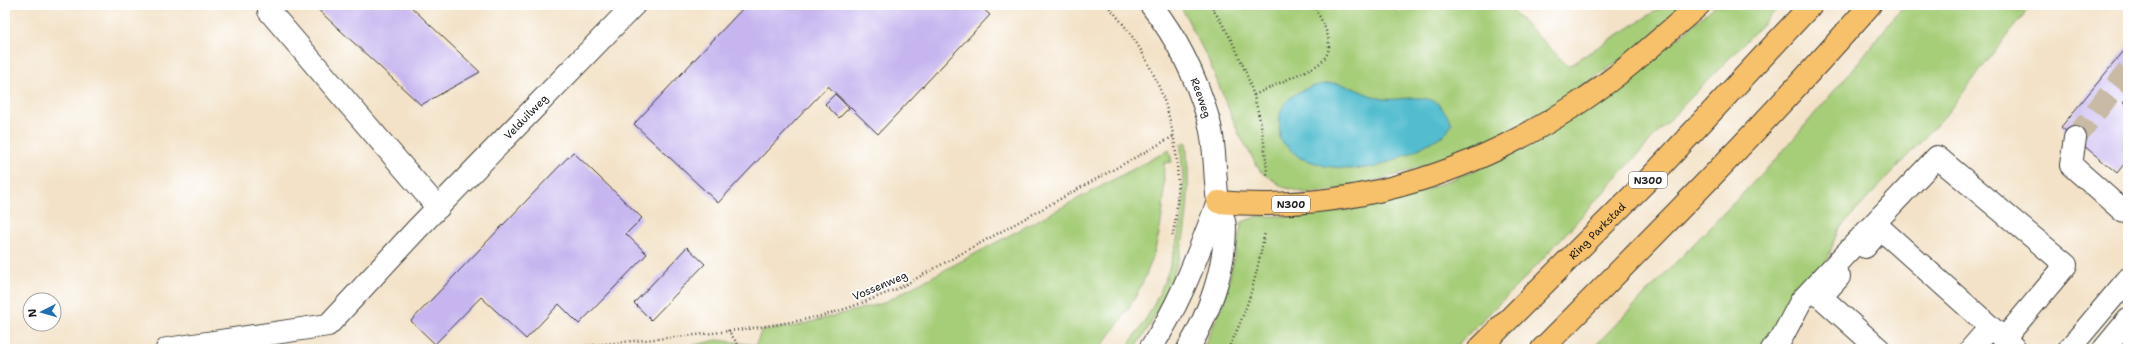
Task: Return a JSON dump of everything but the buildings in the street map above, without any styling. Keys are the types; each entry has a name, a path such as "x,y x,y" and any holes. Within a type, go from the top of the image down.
{"highway":[{"name":"N300","path":"1218,202 1268,205 1332,201 1414,182 1499,150 1577,104 1639,57 1699,5"},
{"name":"Ring Parkstad","path":"1479,349 1649,179 1811,5"},
{"path":"1542,349 1669,221 1813,70 1870,5"}],"street":[{"name":"Velduilweg","path":"167,349 328,325 438,208 634,5"},
{"name":"Reeweg","path":"1151,5 1164,21 1192,72 1208,119 1216,169 1218,202 1225,227 1221,264 1208,308 1188,349"},
{"path":"269,11 438,208"},
{"path":"2075,138 2071,165 2124,212 2128,211"},
{"path":"1777,344 1801,301 1937,157 2066,265 2005,342 1971,349"},
{"name":"Reeweg","path":"1150,349 1167,321 1188,280 1218,202"},
{"path":"1879,349 1821,297 1881,229 2005,342"},
{"path":"2069,349 2128,279"},
{"path":"2104,349 2128,320"}],"path":[{"path":"1107,5 1141,47 1162,91 1174,136 1178,194 1171,243"},
{"path":"1210,5 1240,57 1254,95 1314,67 1324,61 1327,57 1329,40 1314,5"},
{"name":"Vossenweg","path":"558,349 728,330 808,319 861,304 899,288 1174,136"},
{"path":"728,330 741,349"}],"green space":[{"path":"1180,5 1392,5 1398,13 1411,5 1507,5 1568,66 1665,5 1683,5 1643,44 1573,93 1482,146 1396,175 1337,190 1306,193 1283,187 1260,171 1239,134 1208,59"},
{"path":"1716,5 1781,5 1676,113 1525,278 1453,349 1203,349 1225,299 1242,222 1258,216 1289,216 1353,209 1425,190 1493,163 1623,85"},
{"path":"1904,5 2031,5 1944,117 1838,230 1824,269 1763,349 1592,349 1777,158 1852,70"},
{"path":"1186,142 1188,199 1181,251 1163,300 1150,325 1134,349 1125,349 1148,316 1172,260 1181,220 1183,200 1181,144"},
{"path":"1169,150 1172,162 1164,163 1164,198 1160,230 1149,267 1142,284 1123,317 1099,349 676,349 717,340 756,345 761,331 796,326 883,303"}],"water":[{"path":"1334,83 1347,86 1377,98 1425,98 1431,100 1441,107 1452,123 1445,134 1411,153 1376,167 1350,169 1325,166 1300,158 1280,140 1280,115 1283,107 1287,100 1301,91 1318,85"}],"tunnel":[{"path":"2075,138 2128,71"}]}
